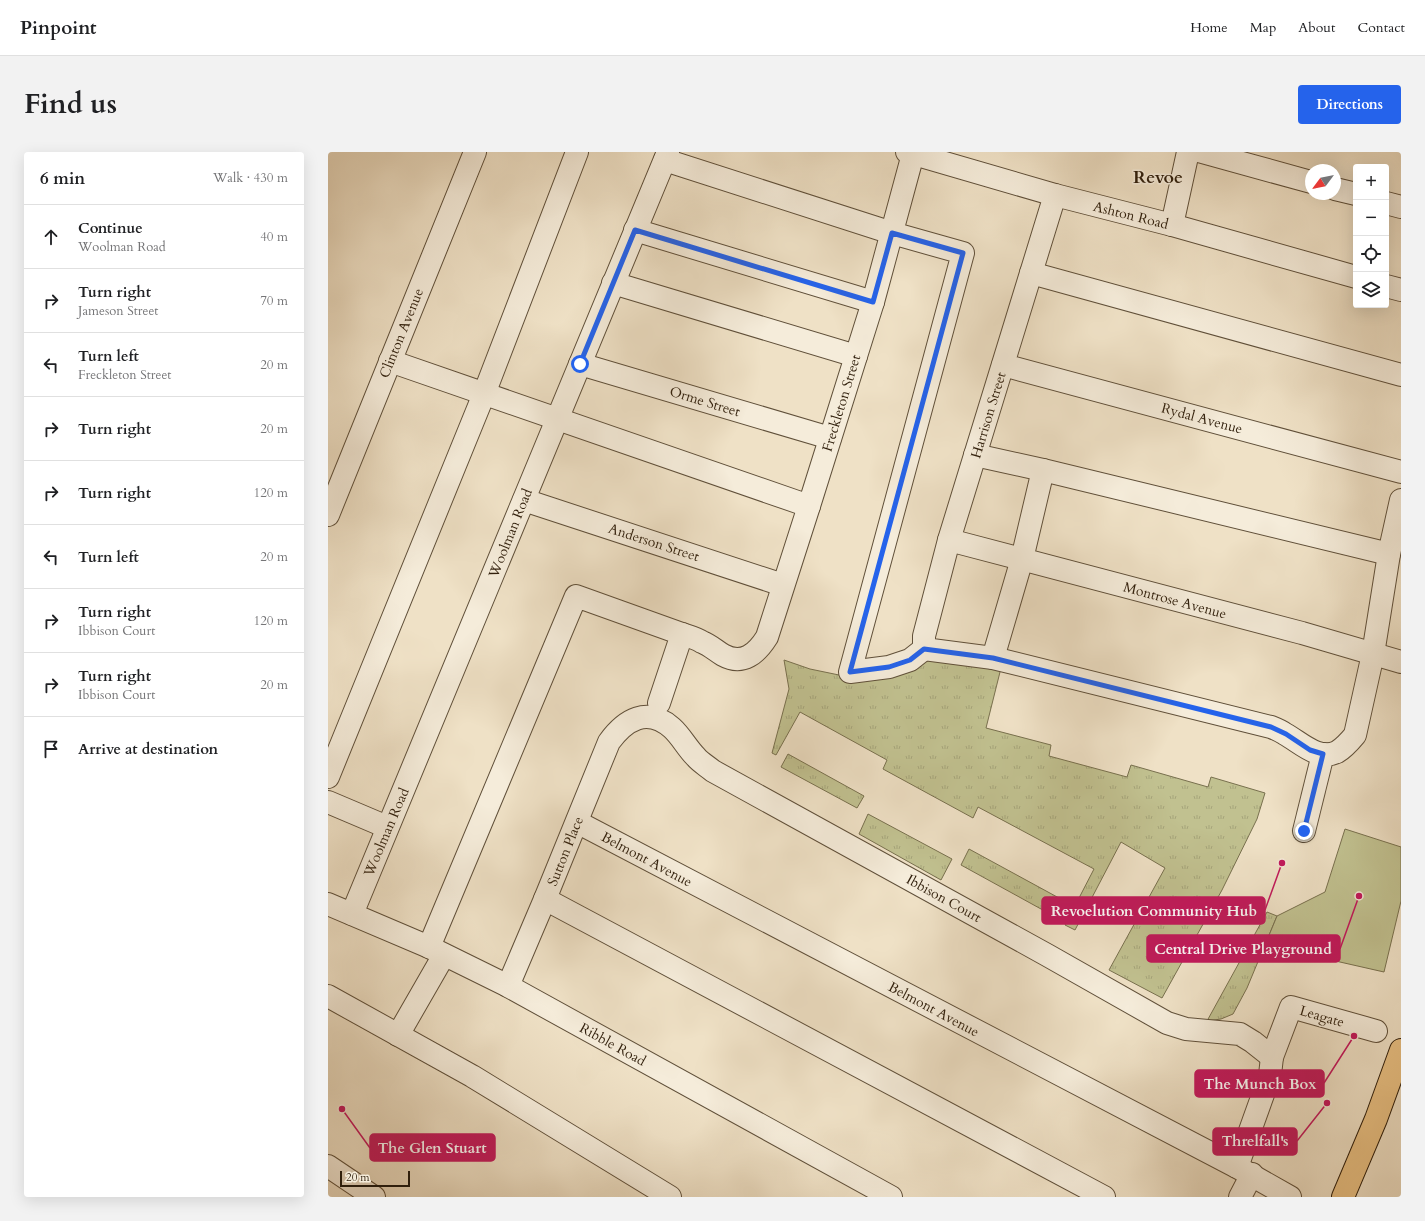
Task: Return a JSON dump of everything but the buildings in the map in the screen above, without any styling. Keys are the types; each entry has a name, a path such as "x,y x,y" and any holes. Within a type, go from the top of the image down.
{"main road":[{"path":"1343,1197 1376,1119 1401,1050"}],"street":[{"name":"Clinton Avenue","path":"328,514 475,152"},
{"path":"328,777 484,394 577,152"},
{"path":"1172,225 1188,152"},
{"path":"1202,152 1305,180"},
{"name":"Ashton Road","path":"910,153 1055,195 1172,225 1353,276"},
{"name":"Freckleton Street","path":"682,634 702,642 725,657 730,658 743,658 750,656 760,649 767,637 873,302 892,233 910,153"},
{"path":"666,156 892,233 963,253 850,672 889,667 910,660 924,642 1271,727 1286,734 1310,750 1323,754 1336,752 1348,743 1355,735 1373,654 1388,554 1401,500"},
{"name":"Woolman Road","path":"352,914 524,500 556,418 580,364 666,156"},
{"path":"1341,190 1353,193"},
{"name":"Harrison Street","path":"924,642 949,540 1055,195"},
{"path":"1389,204 1401,207"},
{"path":"635,230 873,302"},
{"path":"1031,273 1401,376"},
{"path":"613,284 856,356"},
{"path":"1389,287 1401,290"},
{"path":"390,361 809,506"},
{"name":"Orme Street","path":"580,364 830,438"},
{"name":"Rydal Avenue","path":"1003,365 1401,472"},
{"path":"975,455 1043,470 1388,554"},
{"path":"993,658 1022,559 1043,470"},
{"name":"Anderson Street","path":"524,500 783,585"},
{"name":"Montrose Avenue","path":"949,540 1302,633 1401,662"},
{"path":"398,1035 436,951 576,596 682,634 659,703"},
{"name":"Ibbison Court","path":"629,722 641,717 654,718 662,722 672,728 696,758 713,771 1047,954 1167,1023 1186,1029 1240,1034 1272,1057"},
{"name":"Sutton Place","path":"508,986 546,899 609,742 618,730 629,722"},
{"path":"1304,831 1323,754"},
{"path":"328,802 387,827"},
{"name":"Belmont Avenue","path":"577,822 1245,1170 1290,1197"},
{"path":"546,899 1104,1197"},
{"name":"Ribble Road","path":"328,904 436,951 508,986 877,1194"},
{"path":"328,996 479,1080 670,1197"},
{"name":"Leagate","path":"1272,1057 1291,1007 1376,1031"},
{"path":"1240,1197 1245,1170 1270,1075 1272,1057"},
{"path":"328,1166 374,1197"}],"green space":[{"path":"784,660 810,669 839,675 910,660 1003,660 986,728 1051,745 1049,756 1127,777 1131,765 1208,787 1211,777 1265,793 1257,819 1222,890 1162,998 1109,970 1165,868 1121,842 1075,930 1065,925 1094,869 978,807 973,818 883,769 887,760 800,712 776,755 772,753 789,689"},
{"path":"788,754 864,796 857,808 781,767"},
{"path":"868,814 952,859 941,880 859,834"},
{"path":"1345,829 1401,847 1401,901 1384,972 1265,945 1277,916 1325,892"},
{"path":"969,849 1070,904 1061,920 961,865"},
{"path":"1267,912 1277,916 1247,988 1233,1014 1221,1019 1207,1021"}],"place":[{"name":"Revoelution Community Hub","path":"1282,863"},
{"name":"Central Drive Playground","path":"1359,896"},
{"name":"The Munch Box","path":"1354,1036"},
{"name":"Threlfall's","path":"1327,1103"},
{"name":"The Glen Stuart","path":"342,1109"}],"district":[{"name":"Revoe","path":"1158,177"}],"route":[{"path":"580,364 635,230 873,302 892,233 963,253 850,672 889,667 910,660 924,649 993,658 1271,727 1286,734 1310,750 1323,754 1304,831"}]}
